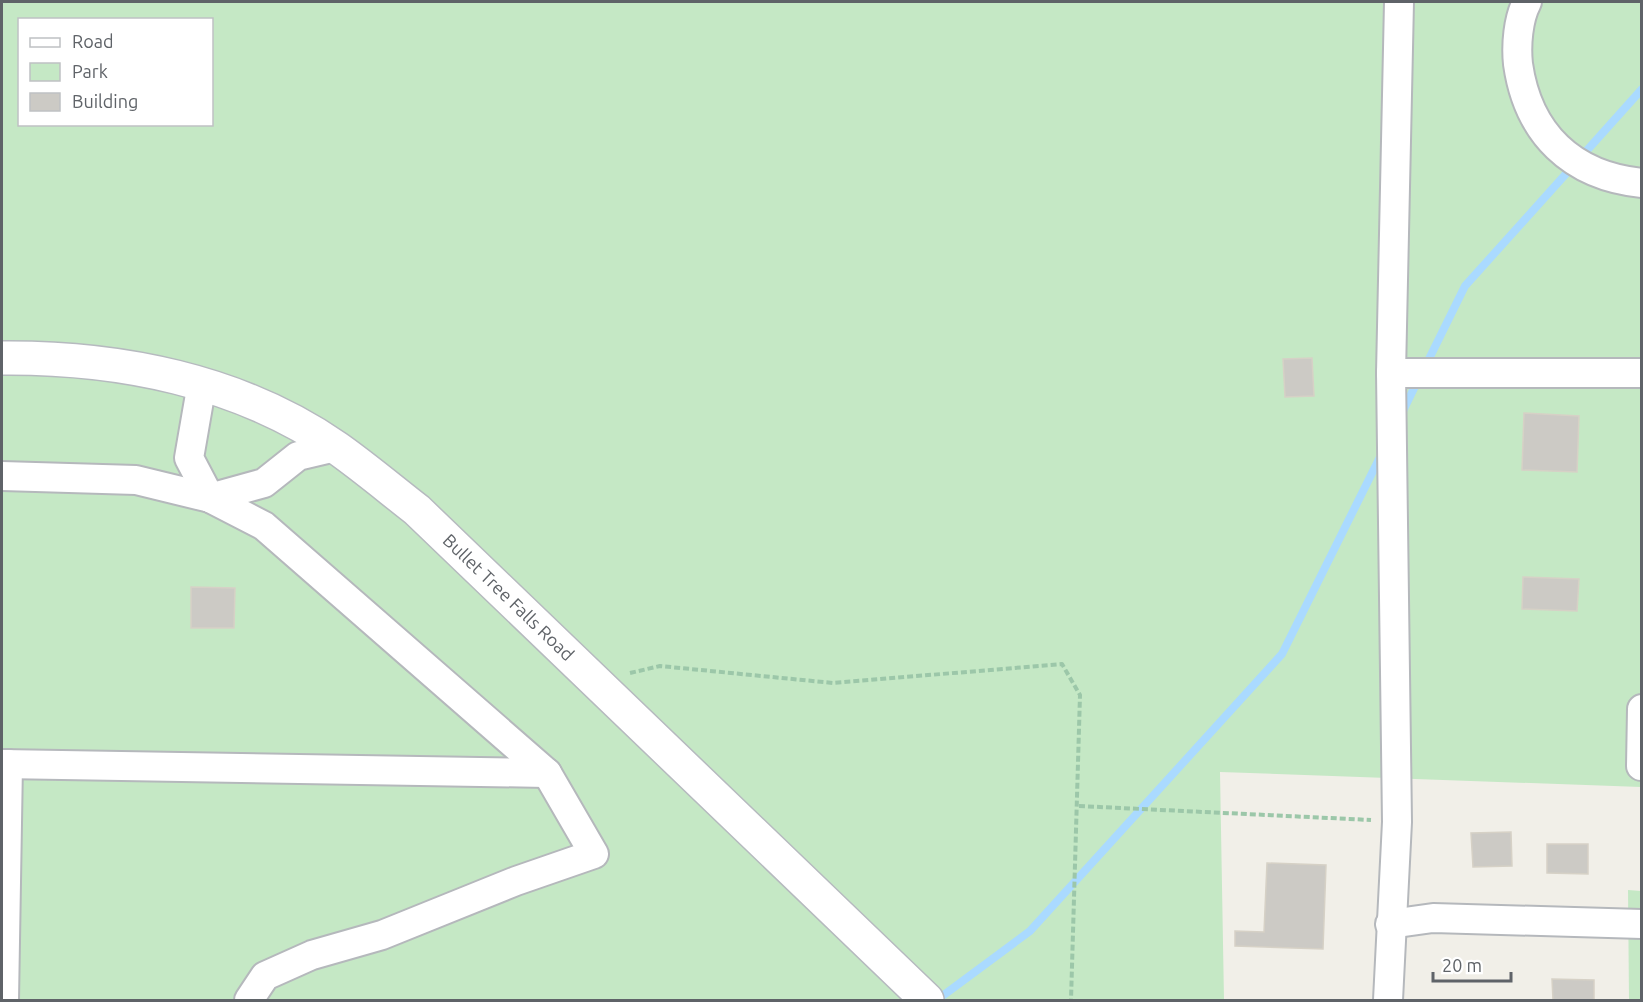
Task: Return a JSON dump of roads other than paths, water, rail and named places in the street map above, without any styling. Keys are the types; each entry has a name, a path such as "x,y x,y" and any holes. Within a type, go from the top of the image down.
{"main road":[{"name":"Bullet Tree Falls Road","path":"2,358 118,364 202,383 271,411 336,447 417,510 597,680 927,1000"}],"street":[{"path":"1388,1000 1390,924 1397,822 1391,373 1398,2"},
{"path":"1527,2 1516,48 1522,92 1542,131 1574,162 1614,180 1641,183"},
{"path":"1391,373 1641,373"},
{"path":"202,383 189,458 210,498"},
{"path":"210,498 264,483 298,456 336,447"},
{"path":"2,476 136,480 210,498 264,526 547,773 594,854 516,880 382,934 312,955 265,976 249,1000"},
{"path":"1641,709 1641,766"},
{"path":"3,1000 4,764 547,773"},
{"path":"1390,924 1433,918 1641,924"}],"waterway":[{"path":"1581,157 1642,89"},
{"path":"1425,367 1465,286 1573,166"},
{"path":"1402,413 1418,380"},
{"path":"937,1000 1030,931 1282,654 1382,453"}]}
